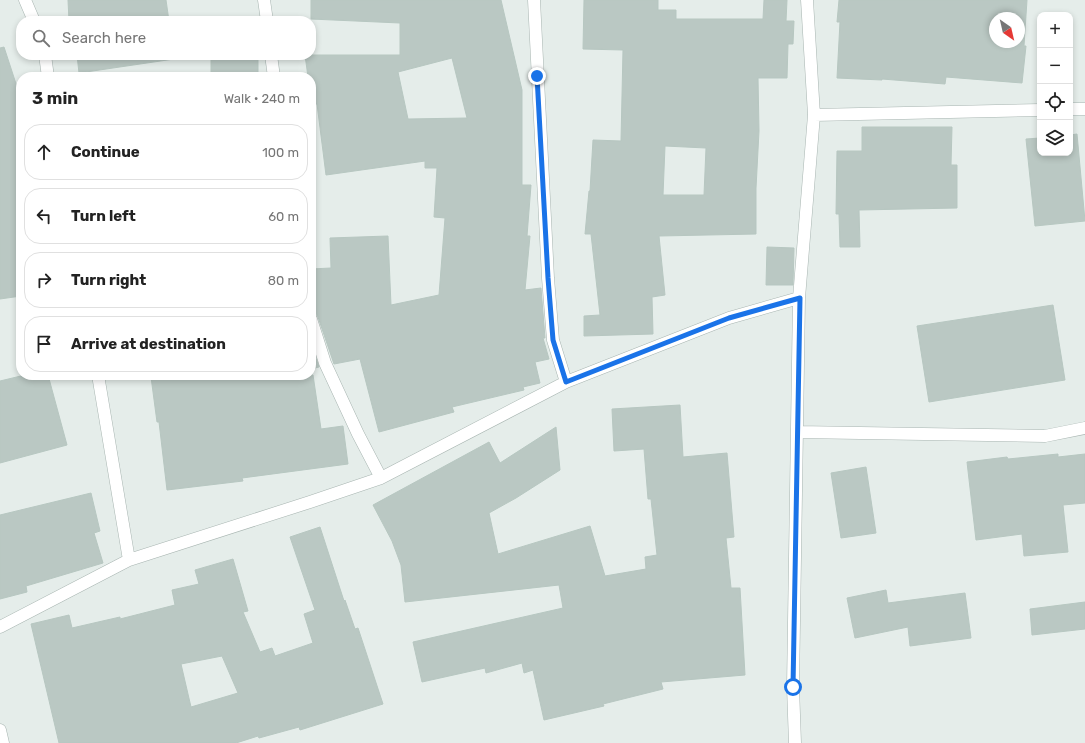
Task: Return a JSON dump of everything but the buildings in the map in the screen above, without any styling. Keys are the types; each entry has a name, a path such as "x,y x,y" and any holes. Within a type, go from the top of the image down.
{"street":[{"path":"25,0 32,16"},
{"path":"264,0 266,16"},
{"path":"534,0 548,278 553,340 566,382"},
{"path":"795,743 793,687 800,298 814,115 807,0"},
{"path":"45,60 47,72"},
{"path":"272,60 273,72"},
{"path":"1073,109 1085,109"},
{"path":"814,115 1037,110"},
{"path":"0,627 129,560 302,505 381,478 566,382 729,318 800,298"},
{"path":"316,335 325,363 358,434 381,478"},
{"path":"99,380 129,560"},
{"path":"797,432 1045,436 1085,428"},
{"path":"0,730 3,743"}],"route":[{"path":"537,76 548,278 553,340 566,382 729,318 800,298 793,687"}]}
